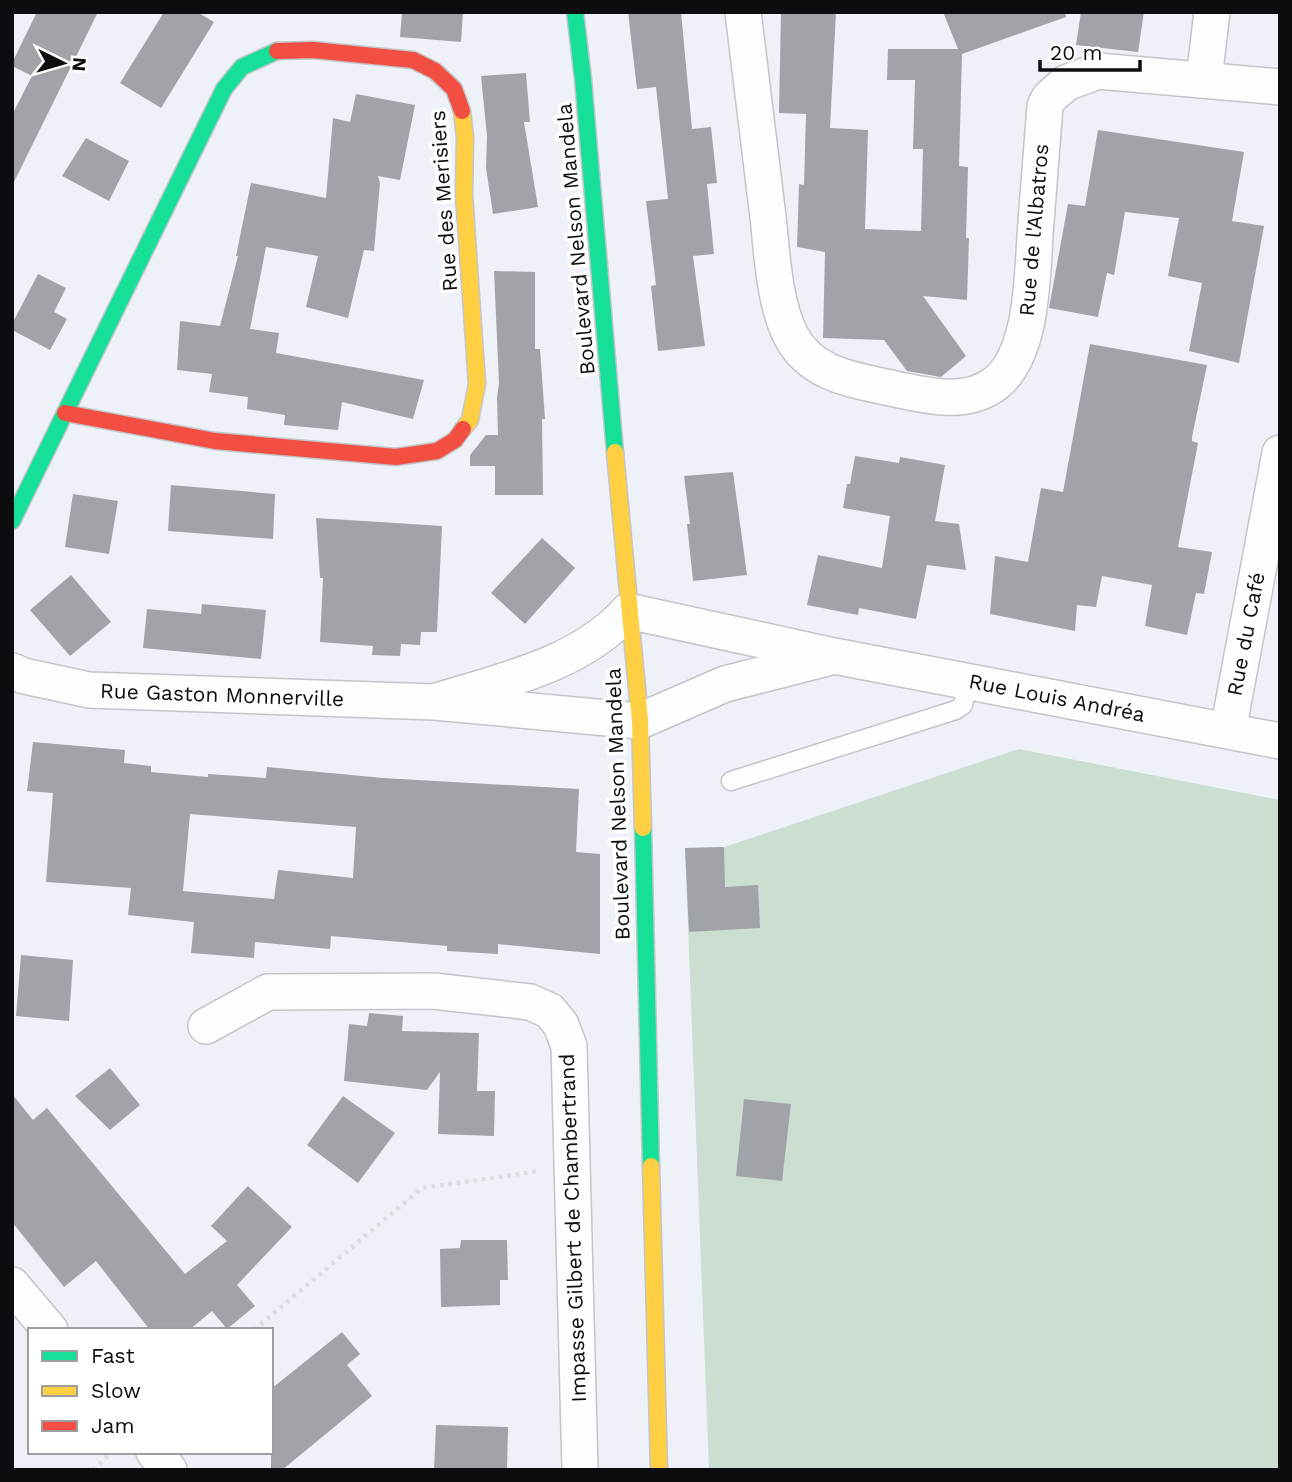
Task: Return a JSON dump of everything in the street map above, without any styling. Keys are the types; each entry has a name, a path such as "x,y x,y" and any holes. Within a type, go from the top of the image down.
{"street":[{"name":"Boulevard Nelson Mandela","path":"575,12 640,721 659,1470"},
{"name":"Rue de l'Albatros","path":"743,12 776,282 790,335 810,361 825,371 844,378 929,397 973,395 990,387 999,381 1009,368 1019,349 1030,304 1044,115 1049,98 1066,83 1098,71 1204,79"},
{"path":"1212,12 1204,79 1280,87"},
{"name":"Rue des Merisiers","path":"12,520 224,89 242,67 276,51 313,50 413,60 435,71 454,89 461,108 465,138 464,195 477,384 470,420 455,440 436,451 396,457 215,441 65,413"},
{"name":"Rue du Café","path":"1228,731 1280,453"},
{"name":"Rue Louis Andréa","path":"628,611 834,656 1280,741"},
{"name":"Rue Gaston Monnerville","path":"434,702 518,675 580,649 613,627 628,611"},
{"name":"Rue Louis Andréa","path":"640,721 725,684 834,656"},
{"name":"Rue Gaston Monnerville","path":"12,671 89,690 434,702 640,721"},
{"name":"Impasse Gilbert de Chambertrand","path":"205,1026 268,992 433,991 530,1002 550,1011 561,1025 569,1046 580,1470"},
{"path":"12,1285 48,1328"},
{"path":"156,1454 169,1470"}],"lane":[{"path":"731,781 956,710 963,705 968,682"}],"path":[{"path":"256,1328 422,1188 572,1166"},
{"path":"93,1470 110,1454"}],"green space":[{"path":"1019,749 1280,800 1280,1470 709,1470 685,848 724,847"}],"building":[{"path":"37,12 98,12 12,186 12,115 32,76 12,66 12,63"},
{"path":"164,12 197,12 214,22 161,108 120,83"},
{"path":"402,12 463,12 461,42 400,37"},
{"path":"628,12 681,12 692,129 711,127 717,183 707,184 714,254 693,256 705,346 658,351 651,286 656,285 646,201 668,199 656,87 637,89"},
{"path":"781,12 836,12 830,128 868,130 865,229 921,231 923,149 913,149 915,80 887,80 888,49 958,49 943,12 1065,12 1066,17 962,54 959,166 968,167 967,300 923,296 966,356 941,377 907,371 884,340 823,338 825,252 797,247 799,184 804,185 806,114 779,113"},
{"path":"1081,12 1144,12 1138,52 1076,45"},
{"path":"526,73 530,122 524,122 538,207 493,214 486,168 487,136 481,76"},
{"path":"356,94 415,105 400,180 378,176 380,183 374,251 364,250 348,318 306,307 318,256 266,247 250,329 279,333 276,353 424,380 413,419 342,402 338,430 284,425 285,415 247,409 248,397 209,392 212,374 177,370 180,321 220,326 238,256 251,183 326,198 333,118 350,122"},
{"path":"1098,130 1244,152 1232,221 1264,226 1239,363 1189,351 1202,283 1168,276 1179,218 1125,212 1114,275 1107,273 1098,317 1049,308 1068,204 1085,206"},
{"path":"86,138 129,161 109,201 62,176"},
{"path":"494,271 535,272 535,349 540,349 545,419 542,419 543,495 495,495 495,466 470,466 470,455 486,435 498,435 499,383"},
{"path":"38,274 66,288 54,312 67,319 50,350 12,330 12,324"},
{"path":"1090,344 1207,365 1192,437 1192,441 1198,443 1178,547 1212,552 1204,594 1196,593 1187,635 1145,626 1152,585 1102,576 1096,607 1077,605 1075,631 990,614 995,556 1028,562 1041,488 1063,492"},
{"path":"855,456 899,463 900,457 945,465 935,521 959,524 966,570 927,565 916,619 859,608 858,615 807,605 818,555 882,568 890,516 843,508"},
{"path":"733,472 747,575 693,581 684,476"},
{"path":"171,485 275,494 273,539 168,531"},
{"path":"73,494 118,501 109,554 65,547"},
{"path":"316,518 442,526 437,632 421,632 420,645 401,644 400,656 372,655 373,646 320,642 323,578 320,578"},
{"path":"542,538 575,568 525,624 491,593"},
{"path":"71,575 111,622 70,656 30,610"},
{"path":"202,604 266,610 261,659 143,648 147,609 201,614"},
{"path":"33,742 125,750 124,763 151,766 151,772 208,777 208,774 266,778 267,767 383,778 579,789 576,852 600,854 600,954 498,944 498,954 447,951 447,946 331,936 330,949 255,942 254,958 191,953 194,922 128,915 131,888 46,882 53,793 27,791","holes":["190,814 356,827 353,878 278,870 274,899 183,891"]},
{"path":"724,847 725,887 758,885 760,928 689,932 685,848"},
{"path":"21,955 73,960 69,1021 16,1016"},
{"path":"369,1013 403,1016 402,1031 479,1033 477,1091 495,1091 494,1136 438,1134 440,1072 427,1090 344,1081 349,1024 367,1026"},
{"path":"110,1068 140,1105 110,1130 75,1096"},
{"path":"12,1094 33,1120 47,1108 185,1274 227,1241 211,1226 248,1186 292,1227 237,1285 255,1306 228,1328 212,1311 191,1328 148,1328 96,1261 64,1287 12,1222"},
{"path":"343,1096 395,1133 358,1183 307,1145"},
{"path":"744,1099 791,1104 782,1181 736,1176"},
{"path":"461,1240 507,1240 508,1280 500,1280 500,1305 441,1307 440,1249 460,1248"},
{"path":"342,1332 360,1354 347,1365 372,1396 282,1470 271,1470 273,1387"},
{"path":"436,1425 508,1427 507,1470 434,1470"}],"traffic: fast":[{"path":"575,12 615,452"},
{"path":"12,521 224,89 242,67 277,51"},
{"path":"643,828 651,1166"}],"traffic: slow":[{"path":"462,111 465,138 464,195 477,384 470,420 463,429"},
{"path":"615,452 640,721 643,828"},
{"path":"651,1166 659,1470"}],"traffic: jam":[{"path":"277,51 313,50 413,60 435,71 454,89 462,111"},
{"path":"65,413 215,441 396,457 437,451 455,440 463,429"}]}
